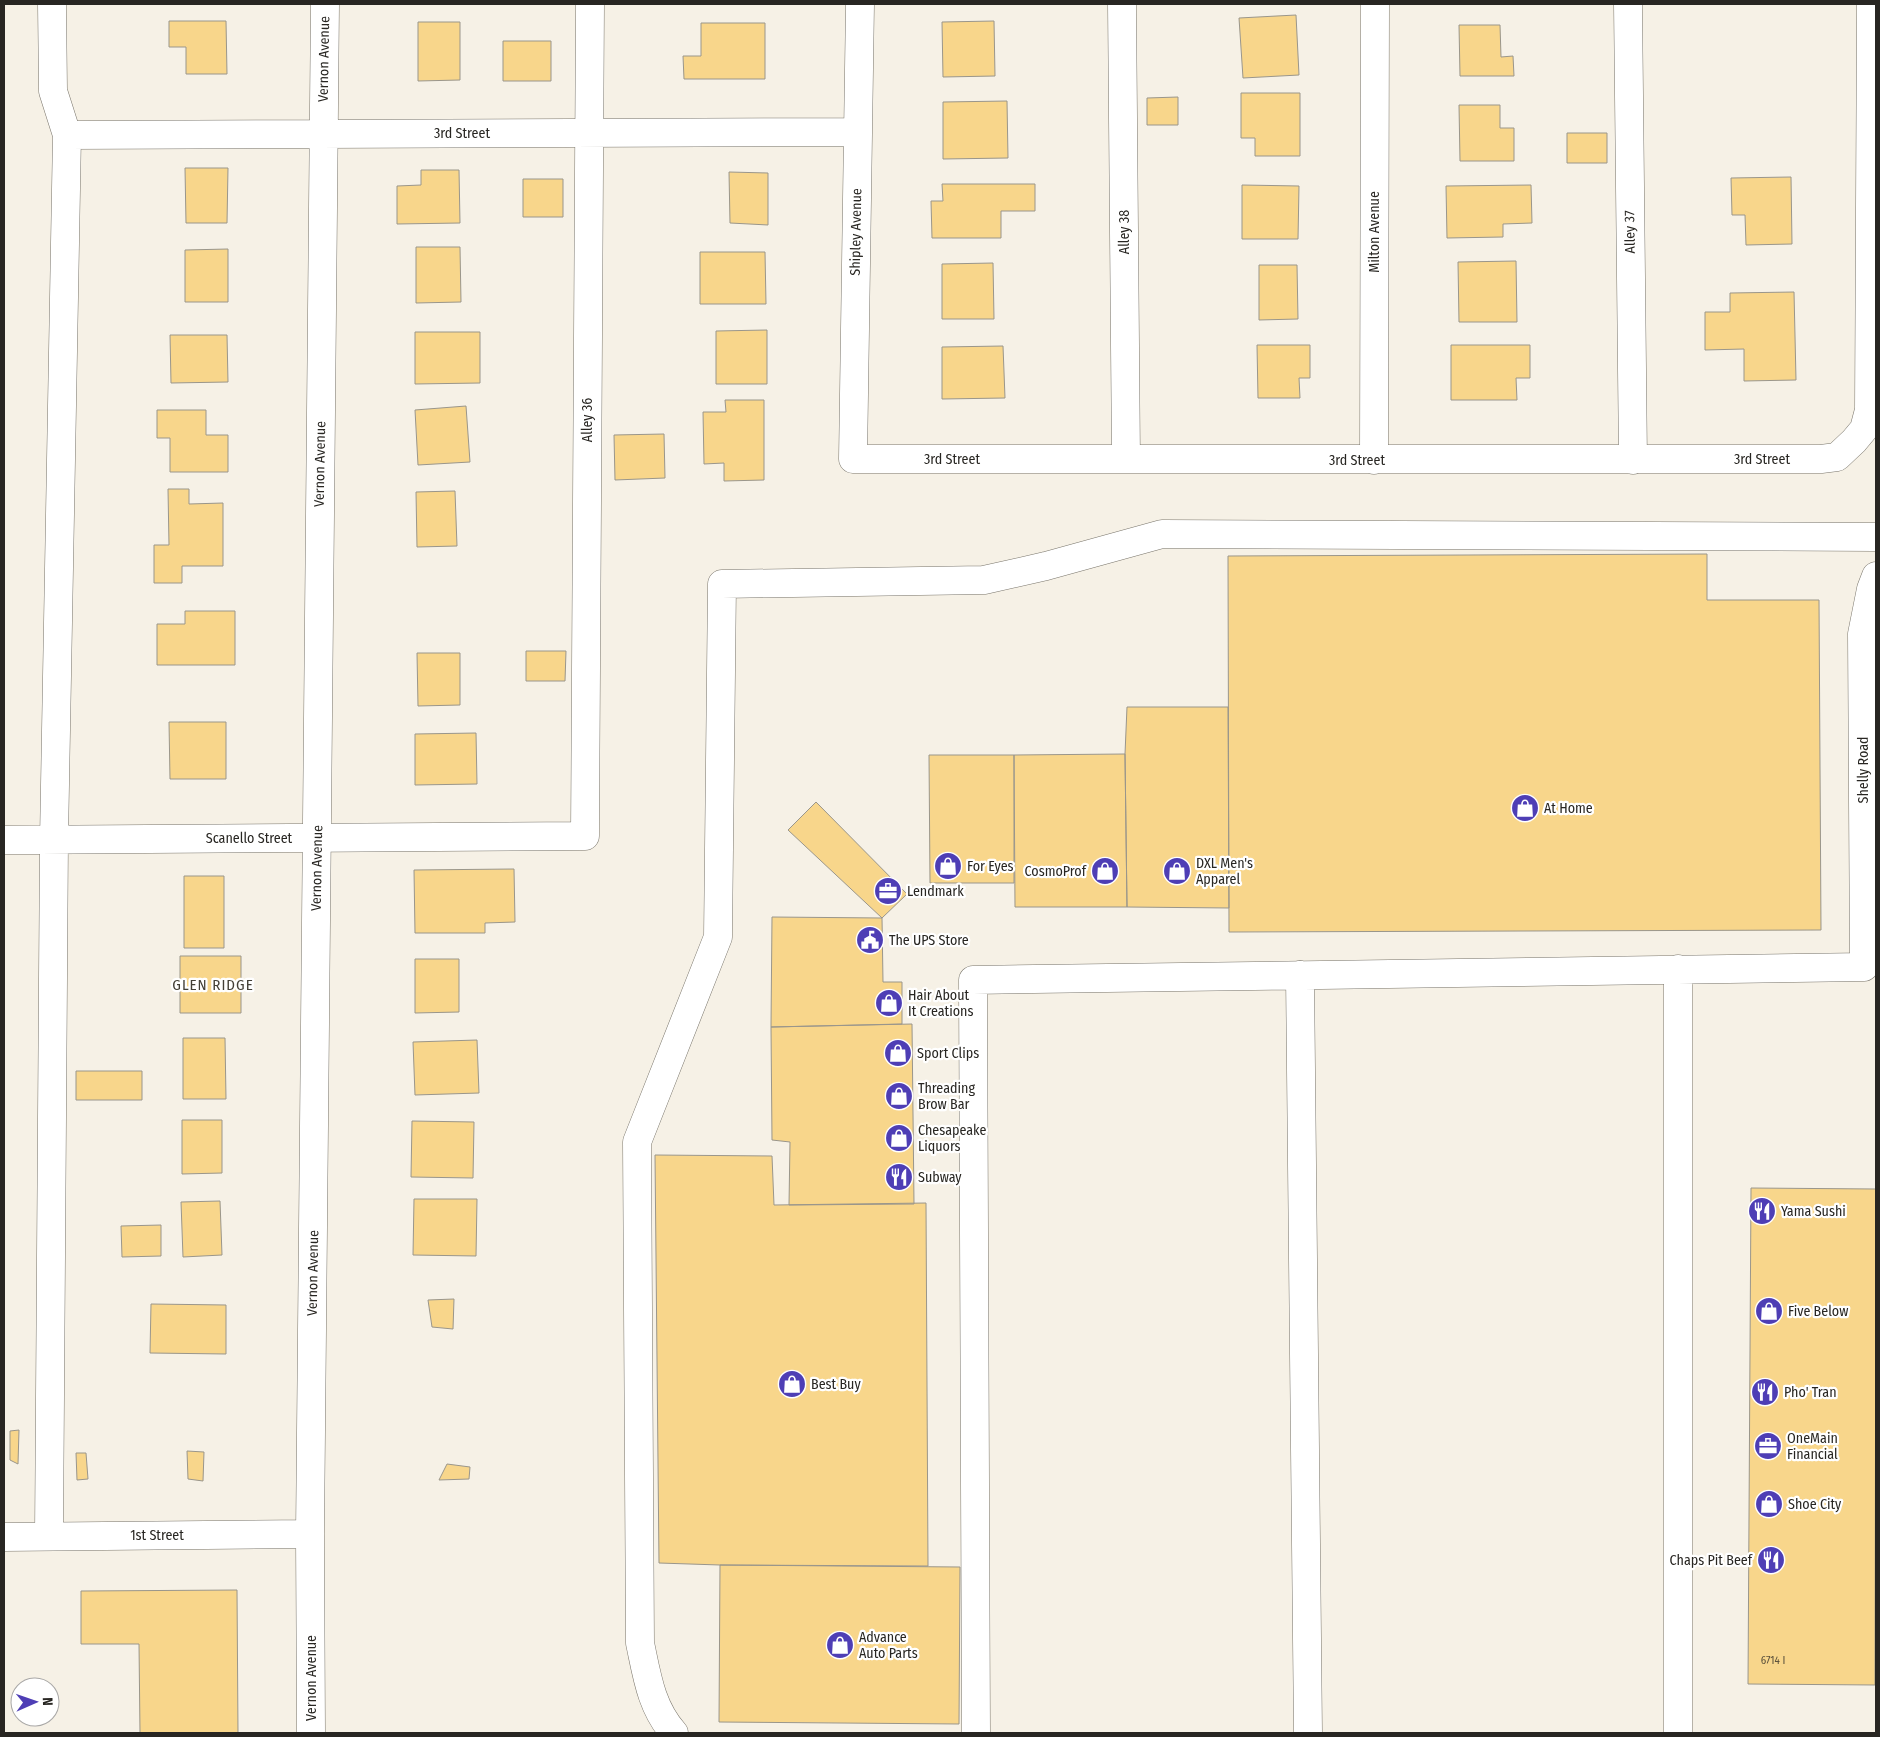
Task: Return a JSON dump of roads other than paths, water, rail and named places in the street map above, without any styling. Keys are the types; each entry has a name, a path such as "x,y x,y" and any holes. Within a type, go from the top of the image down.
{"street":[{"path":"49,1536 54,839 67,135 53,91 52,4"},
{"name":"Vernon Avenue","path":"311,1733 310,1534 325,4"},
{"name":"Alley 36","path":"585,836 590,4"},
{"name":"Shipley Avenue","path":"853,459 860,4"},
{"name":"Alley 38","path":"1122,4 1126,459"},
{"name":"Milton Avenue","path":"1374,460 1375,4"},
{"name":"Alley 37","path":"1628,4 1633,460"},
{"name":"3rd Street","path":"853,459 1633,460 1822,459 1837,456 1864,429 1868,410 1871,4"},
{"name":"3rd Street","path":"67,135 858,132"},
{"path":"674,1733 663,1721 650,1691 640,1643 637,1142 718,937 722,584 984,580 1046,566 1162,534 1876,537"},
{"name":"Shelly Road","path":"1678,969 1864,966 1870,738 1862,634 1871,589 1876,576"},
{"name":"Scanello Street","path":"4,840 585,836"},
{"path":"976,1733 973,980 1678,969 1678,1733"},
{"path":"1300,975 1308,1733"},
{"name":"1st Street","path":"4,1537 310,1534"}],"place":[{"name":"At Home","path":"1525,808"},
{"name":"For Eyes","path":"948,866"},
{"name":"CosmoProf","path":"1105,871"},
{"name":"DXL Men's Apparel","path":"1177,871"},
{"name":"Lendmark","path":"888,891"},
{"name":"The UPS Store","path":"870,940"},
{"name":"Hair About It Creations","path":"889,1003"},
{"name":"Sport Clips","path":"898,1053"},
{"name":"Threading Brow Bar","path":"899,1096"},
{"name":"Chesapeake Liquors","path":"899,1138"},
{"name":"Subway","path":"899,1177"},
{"name":"Yama Sushi","path":"1762,1211"},
{"name":"Five Below","path":"1769,1311"},
{"name":"Best Buy","path":"792,1384"},
{"name":"Pho' Tran","path":"1765,1392"},
{"name":"OneMain Financial","path":"1768,1446"},
{"name":"Shoe City","path":"1769,1504"},
{"name":"Chaps Pit Beef","path":"1771,1560"},
{"name":"Advance Auto Parts","path":"840,1645"}],"district":[{"name":"GLEN RIDGE","path":"213,985"}]}
